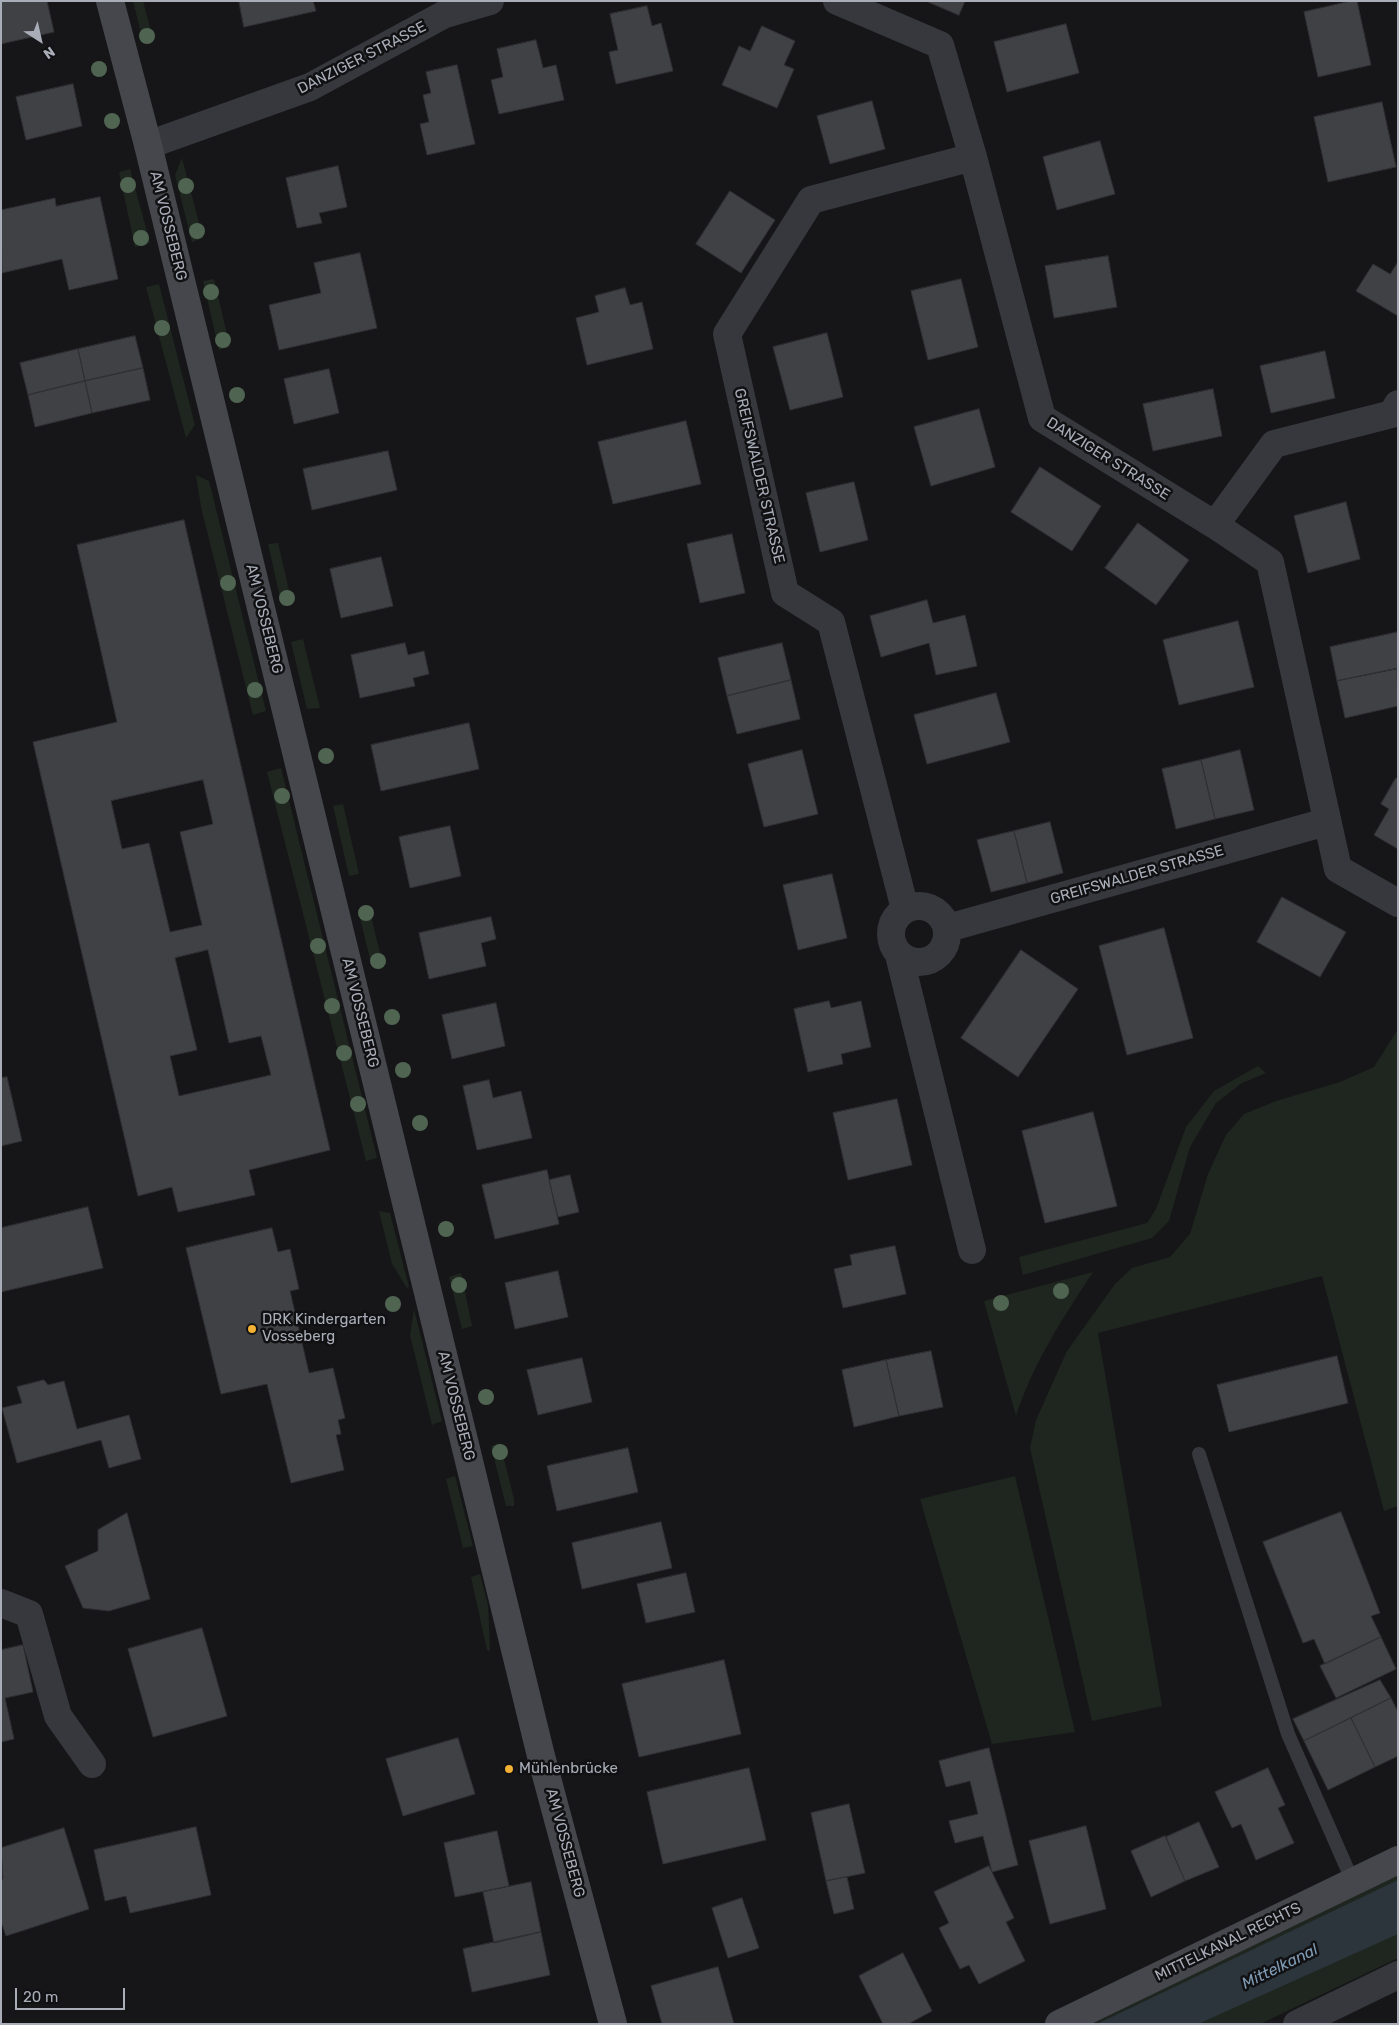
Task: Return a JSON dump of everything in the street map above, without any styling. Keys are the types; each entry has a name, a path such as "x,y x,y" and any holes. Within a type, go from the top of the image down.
{"street":[{"name":"AM VOSSEBERG","path":"110,1 148,145 541,1756 613,2024"},
{"name":"DANZIGER STRASSE","path":"148,145 310,87 446,14 490,1"},
{"name":"DANZIGER STRASSE","path":"837,1 940,45 973,157 1042,418 1215,525 1270,562 1326,822 1338,869 1398,903"},
{"name":"GREIFSWALDER STRASSE","path":"905,909 831,622 785,593 727,334 811,200 973,157"},
{"path":"1215,525 1274,444 1392,414 1398,404"},
{"name":"GREIFSWALDER STRASSE","path":"948,928 1326,822"},
{"path":"899,955 912,962 927,962 940,955 947,942 948,928 944,918 936,910 926,906 905,909 892,923 891,933 892,942 899,955 972,1250"},
{"path":"1,1603 29,1614 58,1716 92,1764"},
{"name":"MITTELKANAL RECHTS","path":"1058,2024 1398,1860"},
{"path":"1297,2024 1398,1975"}],"lane":[{"path":"1199,1454 1288,1734 1353,1882"}],"shaded area":[{"path":"133,1 143,1 153,39 143,41"},
{"path":"182,158 203,238 192,242 175,175"},
{"path":"130,169 150,243 135,247 119,172"},
{"path":"214,279 230,347 219,350 203,281"},
{"path":"159,284 195,425 186,438 146,287"},
{"path":"196,475 209,481 266,711 253,715 201,507"},
{"path":"278,543 292,603 282,606 268,544"},
{"path":"303,639 320,708 307,709 291,642"},
{"path":"281,768 377,1158 366,1161 267,772"},
{"path":"343,804 359,874 349,876 333,806"},
{"path":"369,908 383,965 372,967 358,910"},
{"path":"1398,1029 1398,1506 1384,1511 1322,1276 1098,1333 1162,1706 1092,1721 1030,1448 1036,1420 1067,1351 1115,1284 1132,1268 1170,1257 1190,1234 1208,1174 1226,1135 1244,1114 1276,1101 1340,1082 1374,1067"},
{"path":"1258,1066 1266,1073 1242,1083 1216,1103 1190,1147 1169,1221 1152,1238 1023,1275 1019,1257 1147,1223 1156,1209 1186,1127 1214,1091"},
{"path":"379,1211 390,1213 409,1287 407,1288 392,1264"},
{"path":"1093,1272 1040,1359 1016,1416 984,1301"},
{"path":"461,1273 472,1326 462,1329 449,1277"},
{"path":"414,1309 442,1421 432,1425 410,1335"},
{"path":"500,1443 514,1499 514,1506 506,1506 491,1446"},
{"path":"455,1476 473,1546 463,1548 446,1479"},
{"path":"1015,1476 1075,1732 992,1744 920,1499"},
{"path":"480,1574 488,1605 490,1651 487,1650 471,1577"},
{"path":"1398,1872 1398,1958 1260,2024 1078,2024"}],"water":[{"name":"Mittelkanal","path":"1398,1880 1398,1934 1198,2024 1097,2024"}],"building":[{"path":"1,1 47,1 54,32 1,44"},
{"path":"239,1 313,1 316,11 244,27"},
{"path":"926,1 965,1 959,15"},
{"path":"1357,1 1371,65 1318,77 1304,12"},
{"path":"647,6 652,26 661,23 673,71 616,84 609,52 618,50 610,14"},
{"path":"1066,24 1079,73 1007,92 994,42"},
{"path":"762,26 795,41 784,65 794,69 777,108 722,85 739,46 750,51"},
{"path":"536,40 543,68 556,65 564,100 499,114 491,80 503,77 497,49"},
{"path":"457,65 475,144 427,155 420,124 429,122 423,95 431,93 426,72"},
{"path":"73,84 82,126 26,140 16,97"},
{"path":"872,101 885,149 830,164 817,116"},
{"path":"1382,102 1396,167 1328,182 1314,117"},
{"path":"1100,141 1115,194 1057,210 1043,157"},
{"path":"338,166 347,207 319,213 322,223 297,228 286,178"},
{"path":"730,191 775,220 741,273 696,244"},
{"path":"100,197 118,279 69,290 62,259 2,273 1,210 55,198 56,206"},
{"path":"360,253 377,328 279,350 269,305 321,293 314,263"},
{"path":"1108,256 1117,307 1054,318 1045,266"},
{"path":"1398,262 1398,316 1356,291 1373,264 1390,274"},
{"path":"961,279 978,347 928,360 911,291"},
{"path":"625,288 630,305 642,302 653,349 587,365 576,318 599,312 595,296"},
{"path":"827,333 843,397 790,410 773,347"},
{"path":"135,336 143,368 85,381 78,349"},
{"path":"78,349 85,381 28,395 20,363"},
{"path":"1325,351 1335,398 1271,413 1260,366"},
{"path":"143,368 150,400 92,413 85,381"},
{"path":"329,369 339,413 294,424 284,379"},
{"path":"85,381 92,413 35,427 28,395"},
{"path":"1213,389 1222,436 1153,451 1143,404"},
{"path":"979,409 995,467 931,486 914,427"},
{"path":"686,421 701,484 613,504 598,442"},
{"path":"388,451 397,490 312,510 303,469"},
{"path":"1040,467 1101,506 1072,551 1011,512"},
{"path":"854,482 868,540 820,552 806,493"},
{"path":"1346,502 1360,559 1308,573 1294,516"},
{"path":"184,520 330,1150 249,1170 255,1195 178,1212 172,1187 138,1196 33,742 117,722 77,545","holes":["203,780 213,824 180,832 202,925 170,932 149,843 122,849 111,801","208,950 229,1043 261,1036 271,1075 179,1096 170,1056 197,1050 175,958"]},
{"path":"1138,523 1189,560 1156,605 1105,568"},
{"path":"732,534 745,593 700,603 687,544"},
{"path":"381,557 393,606 341,618 330,569"},
{"path":"927,600 933,623 965,615 977,666 936,675 929,643 881,657 870,616"},
{"path":"1238,621 1254,687 1179,705 1163,640"},
{"path":"1398,632 1398,668 1337,681 1330,647"},
{"path":"405,643 408,655 424,651 429,674 413,678 415,686 360,698 351,655"},
{"path":"782,643 791,680 727,696 718,658"},
{"path":"1397,669 1398,706 1345,718 1337,681"},
{"path":"791,680 800,719 737,734 727,696"},
{"path":"996,693 1010,742 927,764 914,715"},
{"path":"469,723 479,769 381,791 371,745"},
{"path":"802,750 818,814 764,827 748,764"},
{"path":"1240,750 1254,810 1215,819 1201,760"},
{"path":"1201,760 1215,819 1176,829 1162,769"},
{"path":"1396,778 1398,779 1398,849 1374,835 1389,809 1381,804"},
{"path":"1050,822 1063,873 1027,883 1014,831"},
{"path":"450,826 461,876 410,888 399,837"},
{"path":"1014,831 1027,883 991,892 977,840"},
{"path":"832,874 847,938 798,950 783,885"},
{"path":"1282,897 1346,932 1320,977 1257,942"},
{"path":"491,917 496,939 481,943 486,966 429,979 419,933"},
{"path":"1164,928 1193,1038 1127,1055 1099,946"},
{"path":"1021,950 1078,989 1018,1077 961,1038"},
{"path":"829,1001 831,1008 861,1001 871,1047 841,1054 843,1064 808,1072 794,1009"},
{"path":"496,1003 505,1046 452,1059 442,1015"},
{"path":"7,1077 22,1141 1,1146 1,1078"},
{"path":"489,1080 493,1098 521,1091 532,1138 477,1150 463,1086"},
{"path":"897,1099 912,1165 848,1180 833,1113"},
{"path":"1093,1112 1117,1206 1045,1223 1022,1131"},
{"path":"547,1170 559,1224 495,1239 482,1185"},
{"path":"570,1175 579,1212 558,1217 549,1180"},
{"path":"88,1207 103,1268 1,1292 1,1228"},
{"name":"DRK Kindergarten Vosseberg","path":"272,1228 278,1252 290,1249 299,1289 290,1291 309,1373 333,1368 345,1418 338,1420 341,1434 336,1435 344,1470 291,1483 267,1384 221,1394 186,1248"},
{"path":"895,1246 906,1294 843,1308 834,1269 852,1265 850,1255"},
{"path":"558,1271 568,1317 515,1329 505,1283"},
{"path":"931,1351 943,1407 899,1416 886,1360"},
{"path":"1337,1356 1348,1403 1229,1432 1217,1385"},
{"path":"582,1358 592,1402 538,1415 527,1370"},
{"path":"886,1360 899,1416 854,1427 842,1370"},
{"path":"44,1380 48,1385 64,1381 77,1429 129,1415 141,1459 109,1468 101,1440 17,1463 2,1408 22,1403 17,1387"},
{"path":"628,1448 638,1492 557,1511 547,1466"},
{"path":"1341,1512 1380,1613 1371,1616 1381,1637 1325,1664 1314,1639 1303,1643 1263,1542"},
{"path":"127,1513 150,1599 109,1611 83,1608 65,1566 98,1551 98,1530"},
{"path":"661,1522 672,1568 582,1589 572,1543"},
{"path":"686,1573 695,1612 646,1623 637,1584"},
{"path":"202,1628 227,1716 153,1737 128,1649"},
{"path":"1381,1637 1396,1669 1336,1698 1320,1666"},
{"path":"23,1645 33,1692 5,1698 14,1739 1,1742 1,1650"},
{"path":"724,1660 741,1734 639,1757 622,1684"},
{"path":"1380,1680 1391,1698 1304,1741 1293,1719"},
{"path":"1391,1698 1398,1712 1398,1756 1375,1767 1351,1718"},
{"path":"1351,1718 1375,1767 1328,1790 1304,1741"},
{"path":"458,1738 475,1794 403,1816 386,1759"},
{"path":"989,1748 1018,1865 992,1872 983,1836 955,1843 949,1821 978,1814 970,1781 946,1787 939,1761"},
{"path":"749,1768 766,1840 663,1864 647,1792"},
{"path":"1268,1768 1285,1805 1278,1808 1294,1843 1256,1860 1241,1824 1232,1828 1215,1792"},
{"path":"849,1804 865,1873 826,1881 811,1813"},
{"path":"1199,1822 1219,1867 1185,1881 1166,1837"},
{"path":"1086,1826 1106,1909 1050,1924 1029,1841"},
{"path":"196,1827 211,1895 130,1913 126,1896 105,1901 94,1850"},
{"path":"64,1828 89,1909 6,1936 1,1921 1,1880 3,1879 1,1848"},
{"path":"497,1831 509,1886 455,1897 444,1843"},
{"path":"1165,1836 1185,1881 1151,1897 1131,1851"},
{"path":"989,1866 1014,1918 1006,1922 1025,1961 979,1984 969,1965 960,1969 939,1928 949,1923 934,1892"},
{"path":"847,1877 854,1909 834,1914 826,1881"},
{"path":"531,1882 541,1932 494,1943 483,1892"},
{"path":"742,1898 759,1948 728,1958 712,1908"},
{"path":"541,1932 550,1975 472,1992 463,1949"},
{"path":"903,1953 932,2011 908,2024 883,2024 859,1976"},
{"path":"718,1967 734,2024 662,2024 651,1986"}],"place":[{"name":"DRK Kindergarten Vosseberg","path":"252,1329"},
{"name":"Mühlenbrücke","path":"509,1769"}]}
